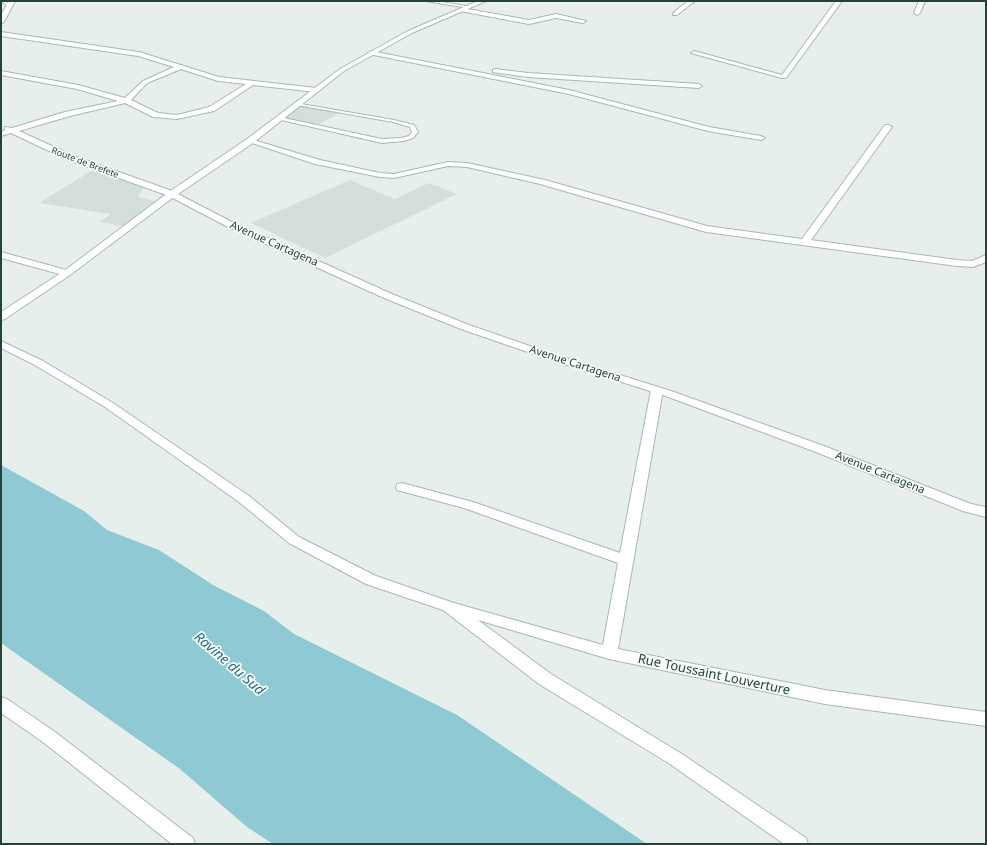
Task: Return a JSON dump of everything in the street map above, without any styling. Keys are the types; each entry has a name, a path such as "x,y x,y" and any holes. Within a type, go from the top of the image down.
{"street":[{"path":"1,317 67,273 172,194 250,141 342,70 410,32 483,1"},
{"path":"675,14 692,1"},
{"path":"694,54 784,77 839,1"},
{"path":"916,13 922,1"},
{"path":"1,22 6,8"},
{"path":"466,8 529,22 556,16 583,21"},
{"path":"1,34 139,54 218,79 316,90"},
{"path":"382,48 481,69 528,75 699,86"},
{"path":"371,53 576,94 708,129 761,138"},
{"path":"1,134 68,114 126,101 145,82 181,67"},
{"path":"1,73 78,87 126,101 156,115 177,117 211,109 252,83"},
{"name":"Route de Brefete","path":"1,126 71,158 172,194"},
{"path":"805,242 888,126"},
{"path":"250,141 318,162 380,175 394,176 448,164 467,165 542,182 706,229 957,263 973,264 985,260 986,258"},
{"name":"Avenue Cartagena","path":"172,194 229,224 388,296 486,334 549,356 657,390 820,450 968,508 986,512"},
{"path":"1,255 67,273"},
{"name":"Rue Toussaint Louverture","path":"1,344 39,363 109,405 244,499 294,540 371,580 448,606 609,653 825,697 986,718"},
{"path":"609,653 657,390"},
{"path":"402,486 468,505 626,560"},
{"path":"448,606 545,679 676,759 799,844"},
{"path":"1,704 49,737 186,844"}],"lane":[{"path":"3,1 6,8"},
{"path":"428,1 466,8"},
{"path":"279,118 382,141 402,140 411,137 415,132 412,126 394,121 297,104"}],"shaded area":[{"path":"297,104 341,112 316,126 279,118"},
{"path":"96,168 145,185 138,197 161,203 128,227 100,222 111,214 39,203"},
{"path":"350,180 395,199 429,183 457,194 325,258 251,223"}],"water":[{"name":"Ravine du Sud","path":"1,465 84,511 107,530 159,550 213,585 264,611 294,634 457,715 647,844 273,844 247,827 180,769 1,643"}]}
